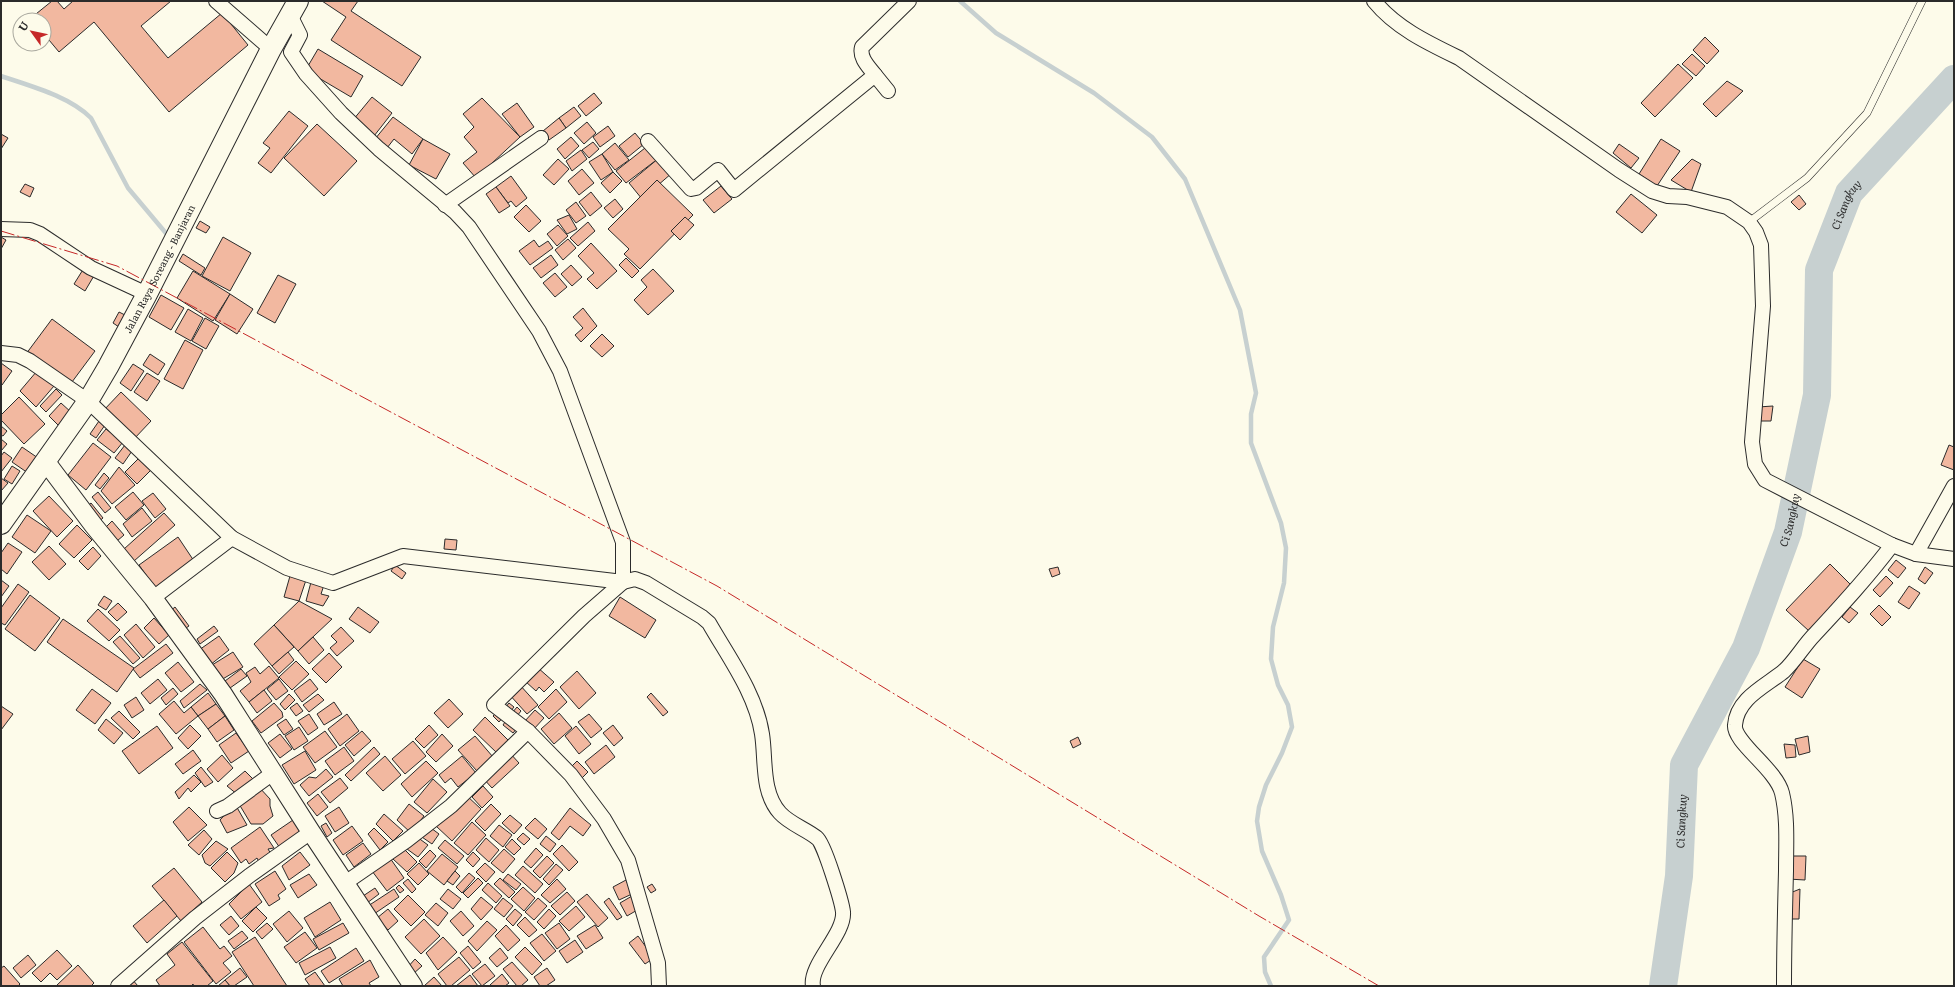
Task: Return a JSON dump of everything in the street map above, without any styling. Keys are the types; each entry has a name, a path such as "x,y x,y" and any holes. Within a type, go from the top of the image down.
{"main road":[{"name":"Jalan Raya Soreang - Banjaran","path":"1,524 88,401 147,294 172,241 271,49 294,8"}],"street":[{"path":"216,1 271,49"},
{"path":"888,91 862,57 860,52 862,47 909,1"},
{"path":"1374,1 1385,14 1397,24 1459,58 1652,192 1668,196 1687,197 1727,207 1750,222 1761,245 1763,306 1752,442 1755,464 1765,480 1892,545 1916,554 1954,559"},
{"path":"294,8 300,35 290,52 306,74 341,113 379,149 469,227 539,330 560,371 623,542 624,582"},
{"path":"648,141 691,189 696,188 718,170 734,190 875,75"},
{"path":"445,205 541,138"},
{"path":"1,229 30,230 40,234 91,268 147,294"},
{"path":"1,353 18,356 30,361 88,401 232,538 287,568 333,583 403,556 624,582 634,579 646,583 709,623 758,711 763,736 763,764 769,794 779,812 819,839 826,854 843,911 842,923 814,975 813,986"},
{"path":"46,462 94,526 153,598 224,694 273,773 410,985"},
{"path":"1916,554 1954,486"},
{"path":"153,598 232,538"},
{"path":"1784,986 1786,825 1783,794 1780,783 1736,733 1735,725 1740,709 1753,693 1785,670 1814,634 1865,581 1892,545"},
{"path":"624,582 584,616 494,705 528,730 571,775 604,819 628,860 658,963 659,986"},
{"path":"344,883 406,841 451,806 528,730"},
{"path":"217,811 228,806 273,773"},
{"path":"118,986 195,918 249,876 311,832"}],"lane":[{"path":"1750,222 1807,178 1867,113 1922,1"}],"building":[{"path":"52,1 57,1 64,9 73,1 171,1 141,26 168,58 222,13 248,45 169,112 94,22 59,52 52,44 52,12 38,12"},
{"path":"322,1 358,1 351,11 421,57 402,86 331,40 346,17"},
{"path":"1705,37 1719,51 1707,64 1693,50"},
{"path":"318,49 363,76 351,97 307,71 308,66"},
{"path":"1692,54 1705,66 1696,76 1682,64"},
{"path":"1678,64 1693,78 1655,117 1641,103"},
{"path":"1727,81 1743,91 1716,117 1703,104"},
{"path":"594,93 602,103 586,116 578,106"},
{"path":"372,97 392,113 374,136 353,120"},
{"path":"482,98 520,137 476,178 463,163 477,152 464,137 474,127 463,114"},
{"path":"517,103 534,127 520,137 502,114"},
{"path":"574,107 581,116 566,128 559,118"},
{"path":"289,111 308,126 271,173 258,163 270,148 263,143"},
{"path":"393,117 423,139 412,154 394,139 387,148 375,139"},
{"path":"559,118 566,128 549,140 543,131"},
{"path":"587,122 596,133 584,144 574,133"},
{"path":"317,124 357,161 324,196 284,158"},
{"path":"608,126 615,136 600,147 593,137"},
{"path":"635,133 644,144 628,157 619,146"},
{"path":"1,134 8,138 1,149"},
{"path":"571,137 579,146 565,159 557,149"},
{"path":"423,139 450,154 436,179 409,165"},
{"path":"1661,139 1680,151 1657,186 1639,174"},
{"path":"593,142 599,149 589,158 582,150"},
{"path":"615,143 629,160 615,170 602,154"},
{"path":"1619,144 1639,158 1631,168 1613,153"},
{"path":"645,148 659,158 626,183 616,171"},
{"path":"581,150 587,159 572,171 566,161"},
{"path":"602,154 613,172 601,180 589,162"},
{"path":"659,158 672,173 642,199 629,183"},
{"path":"558,159 569,169 554,185 543,175"},
{"path":"1692,159 1701,164 1691,192 1671,180"},
{"path":"582,169 594,183 579,195 568,181"},
{"path":"613,172 622,181 610,193 601,183"},
{"path":"511,176 527,198 516,207 511,201 508,203 496,187"},
{"path":"657,180 693,215 640,269 624,254 629,249 608,229"},
{"path":"25,184 34,188 30,197 20,192"},
{"path":"721,186 732,199 714,213 703,200"},
{"path":"496,187 510,206 499,213 486,194"},
{"path":"591,192 602,206 590,216 579,202"},
{"path":"1631,194 1657,215 1642,233 1616,212"},
{"path":"1799,195 1806,204 1799,210 1791,202"},
{"path":"615,199 623,209 613,218 604,208"},
{"path":"576,202 586,216 576,223 566,210"},
{"path":"526,205 541,221 529,232 514,217"},
{"path":"569,215 577,229 567,234 557,220"},
{"path":"685,217 694,225 680,240 671,231"},
{"path":"200,221 210,227 206,233 196,228"},
{"path":"588,222 595,231 578,246 570,238"},
{"path":"558,225 568,236 557,246 547,234"},
{"path":"1,237 6,240 1,249"},
{"path":"223,237 251,253 230,291 202,276"},
{"path":"568,239 576,248 563,260 555,250"},
{"path":"534,240 539,247 548,241 553,248 530,265 519,251"},
{"path":"591,243 617,271 597,289 587,279 594,273 578,256"},
{"path":"183,254 205,268 201,275 179,261"},
{"path":"551,255 558,265 541,278 533,268"},
{"path":"626,258 639,271 632,278 619,265"},
{"path":"571,265 582,277 572,286 561,274"},
{"path":"84,268 95,274 85,291 74,284"},
{"path":"653,269 674,291 648,315 634,300 647,287 641,280"},
{"path":"193,271 230,294 213,321 177,298"},
{"path":"555,273 567,287 555,297 543,283"},
{"path":"278,275 296,284 275,323 257,313"},
{"path":"230,294 253,309 237,334 215,320"},
{"path":"161,295 184,308 171,330 149,317"},
{"path":"583,308 597,326 581,342 575,335 583,328 573,317"},
{"path":"188,309 203,318 191,341 175,332"},
{"path":"119,312 125,315 119,327 113,323"},
{"path":"205,318 219,326 206,349 192,341"},
{"path":"52,319 95,351 69,386 26,354"},
{"path":"602,334 614,346 602,357 590,346"},
{"path":"185,340 203,350 183,389 164,379"},
{"path":"150,354 165,364 158,375 143,365"},
{"path":"1,363 12,371 2,385 1,384"},
{"path":"133,364 144,371 131,391 120,383"},
{"path":"37,371 54,386 36,407 20,391"},
{"path":"147,373 160,381 147,401 134,392"},
{"path":"56,389 62,395 46,412 40,406"},
{"path":"121,392 151,421 133,440 103,411"},
{"path":"19,397 45,424 24,444 1,420 1,415"},
{"path":"61,403 72,413 59,426 49,416"},
{"path":"1773,406 1771,421 1758,421 1758,407"},
{"path":"99,421 105,425 96,438 90,434"},
{"path":"1,426 7,431 3,436 1,435"},
{"path":"106,429 123,442 114,453 97,440"},
{"path":"1,439 7,444 1,451"},
{"path":"93,443 111,457 86,490 68,475"},
{"path":"125,445 132,451 123,464 115,458"},
{"path":"1949,445 1954,447 1954,470 1941,465"},
{"path":"22,447 38,458 28,473 12,462"},
{"path":"4,452 12,458 1,472 1,456"},
{"path":"141,456 153,468 137,484 125,472"},
{"path":"12,466 20,471 12,484 4,479"},
{"path":"119,467 135,485 112,504 101,491"},
{"path":"104,473 109,478 100,489 95,485"},
{"path":"1,478 8,483 1,491"},
{"path":"98,492 111,508 105,513 92,497"},
{"path":"133,492 144,505 126,520 115,507"},
{"path":"153,493 166,509 155,518 142,501"},
{"path":"49,496 73,521 57,537 33,511"},
{"path":"91,503 103,518 97,523 85,508"},
{"path":"142,508 152,521 132,537 123,524"},
{"path":"164,513 175,525 134,561 124,549"},
{"path":"27,515 51,531 35,553 12,537"},
{"path":"112,521 124,535 117,541 105,528"},
{"path":"77,525 92,540 74,558 59,544"},
{"path":"178,537 194,561 156,589 139,565"},
{"path":"445,539 457,540 456,550 444,549"},
{"path":"8,543 22,552 7,574 1,569 1,553"},
{"path":"49,546 66,564 49,580 32,562"},
{"path":"93,547 101,556 88,570 79,561"},
{"path":"1896,560 1906,568 1898,578 1888,570"},
{"path":"1830,564 1852,586 1809,631 1786,610"},
{"path":"395,565 406,573 402,579 391,571"},
{"path":"1058,567 1060,574 1052,577 1049,569"},
{"path":"1925,567 1933,573 1925,584 1918,579"},
{"path":"290,576 306,580 299,601 284,597"},
{"path":"1886,576 1893,583 1880,597 1873,590"},
{"path":"1,580 9,586 1,597"},
{"path":"311,582 324,585 321,594 329,596 323,606 306,601"},
{"path":"18,584 29,592 5,625 1,623 1,608"},
{"path":"1909,586 1920,593 1909,609 1898,602"},
{"path":"30,595 60,618 35,651 5,629"},
{"path":"104,596 112,601 106,610 98,605"},
{"path":"620,597 656,620 645,638 609,616"},
{"path":"299,601 332,619 298,651 274,625"},
{"path":"118,603 127,612 117,621 108,612"},
{"path":"1879,605 1891,617 1882,626 1870,614"},
{"path":"175,607 189,626 183,630 169,612"},
{"path":"358,607 379,622 370,633 349,619"},
{"path":"1850,607 1858,613 1849,623 1842,617"},
{"path":"98,609 120,630 109,641 87,621"},
{"path":"154,618 169,635 159,644 144,628"},
{"path":"63,619 134,668 117,692 47,642"},
{"path":"136,624 155,647 143,658 124,635"},
{"path":"274,625 294,647 272,666 254,644"},
{"path":"214,626 218,631 200,644 197,639"},
{"path":"341,627 354,641 337,656 330,648 337,642 331,636"},
{"path":"120,636 140,658 133,664 113,642"},
{"path":"219,636 229,650 210,665 199,650"},
{"path":"313,637 324,650 309,664 298,651"},
{"path":"166,644 173,653 140,678 133,669"},
{"path":"233,652 243,667 221,680 212,665"},
{"path":"288,652 294,660 279,674 272,666"},
{"path":"329,653 342,667 326,683 312,669"},
{"path":"1803,659 1820,669 1802,698 1785,687"},
{"path":"296,661 309,674 292,690 279,677"},
{"path":"178,662 194,682 181,692 165,673"},
{"path":"269,666 279,678 249,702 240,691 251,682 246,673 255,667 260,674"},
{"path":"537,667 554,682 544,692 539,687 536,691 525,681"},
{"path":"241,669 247,676 230,688 225,681"},
{"path":"577,671 596,693 579,709 560,687"},
{"path":"158,679 167,690 150,704 141,693"},
{"path":"279,679 288,691 276,700 267,689"},
{"path":"310,679 318,689 302,702 294,691"},
{"path":"200,684 207,690 184,708 180,701"},
{"path":"519,684 538,705 527,714 508,693"},
{"path":"173,688 178,694 166,705 161,698"},
{"path":"92,689 111,703 95,724 76,710"},
{"path":"556,689 567,702 549,719 538,707"},
{"path":"264,690 272,701 257,713 249,702"},
{"path":"208,693 216,704 198,716 191,707"},
{"path":"651,693 668,712 663,716 647,697"},
{"path":"289,694 295,700 285,710 280,704"},
{"path":"318,694 324,700 309,712 303,705"},
{"path":"136,697 144,710 132,718 124,705"},
{"path":"449,699 463,714 448,728 434,713"},
{"path":"174,701 184,713 191,707 198,716 176,734 159,714"},
{"path":"334,702 342,714 324,725 317,714"},
{"path":"274,703 282,712 283,717 261,733 252,721"},
{"path":"297,703 303,711 296,716 290,708"},
{"path":"509,703 514,707 510,712 505,708"},
{"path":"216,704 225,716 208,729 198,716"},
{"path":"1,706 13,714 1,730"},
{"path":"517,707 521,711 517,716 512,713"},
{"path":"535,710 544,718 533,730 524,722"},
{"path":"119,711 140,732 133,739 111,718"},
{"path":"498,711 504,716 499,722 493,716"},
{"path":"559,713 572,728 554,744 541,729"},
{"path":"309,714 318,728 308,735 298,721"},
{"path":"347,714 359,731 340,746 328,729"},
{"path":"589,714 602,729 591,738 578,722"},
{"path":"225,716 234,730 217,742 208,729"},
{"path":"485,717 509,741 497,753 473,730"},
{"path":"106,719 123,733 114,744 98,730"},
{"path":"286,719 293,729 284,735 277,725"},
{"path":"507,719 518,727 513,733 503,725"},
{"path":"190,725 201,736 188,749 178,738"},
{"path":"429,725 438,735 424,748 415,739"},
{"path":"613,725 623,738 614,746 603,733"},
{"path":"157,726 173,748 139,774 122,751"},
{"path":"576,726 591,744 579,754 565,736"},
{"path":"299,727 308,741 294,750 285,736"},
{"path":"325,731 337,747 315,763 303,747"},
{"path":"362,731 371,741 354,756 345,745"},
{"path":"236,733 249,751 231,763 219,745"},
{"path":"280,734 292,749 280,758 268,743"},
{"path":"442,734 453,746 436,762 426,752"},
{"path":"475,736 493,757 477,771 458,750"},
{"path":"1808,736 1810,752 1799,755 1795,739"},
{"path":"1078,737 1081,744 1073,748 1070,741"},
{"path":"413,741 426,756 405,774 392,759"},
{"path":"1784,744 1795,745 1796,757 1786,758"},
{"path":"606,745 615,757 594,774 585,762"},
{"path":"344,747 354,761 335,775 325,761"},
{"path":"374,747 380,754 351,781 345,775"},
{"path":"193,750 201,761 183,774 175,764"},
{"path":"305,751 316,770 294,784 282,765"},
{"path":"509,752 519,763 492,788 482,777"},
{"path":"222,755 233,768 218,782 207,769"},
{"path":"385,756 401,775 383,791 366,773"},
{"path":"462,756 476,773 458,787 451,778 445,783 439,775"},
{"path":"426,761 438,773 412,797 401,784"},
{"path":"577,761 588,772 580,780 569,769"},
{"path":"201,767 213,782 205,787 195,773"},
{"path":"326,769 333,777 309,796 300,785 309,777 316,778"},
{"path":"245,771 254,780 238,795 227,786"},
{"path":"194,775 201,782 191,792 188,788 179,799 175,792"},
{"path":"340,778 348,788 330,803 321,792"},
{"path":"433,779 447,792 427,813 414,802"},
{"path":"258,786 270,799 270,806 273,816 263,824 251,824 239,804"},
{"path":"483,786 493,797 482,808 472,797"},
{"path":"318,794 328,807 317,816 307,803"},
{"path":"466,795 481,809 452,841 436,826"},
{"path":"235,804 247,825 227,833 220,820"},
{"path":"409,804 424,816 411,833 397,820"},
{"path":"491,804 501,814 485,831 475,821"},
{"path":"189,807 207,825 188,841 173,822"},
{"path":"339,807 349,823 335,832 325,816"},
{"path":"570,808 591,825 583,836 570,826 559,840 551,833"},
{"path":"384,814 403,831 393,841 376,824"},
{"path":"510,815 522,825 514,834 502,823"},
{"path":"535,818 547,829 538,839 525,828"},
{"path":"293,820 302,832 280,848 271,835"},
{"path":"472,822 486,835 468,855 454,843"},
{"path":"326,823 332,833 327,837 321,826"},
{"path":"427,825 439,834 432,844 419,835"},
{"path":"499,825 512,835 503,847 490,836"},
{"path":"352,826 363,841 343,855 333,840"},
{"path":"260,827 274,848 268,849 271,854 259,862 257,858 249,864 246,859 241,863 231,848"},
{"path":"374,828 388,842 380,850 368,834"},
{"path":"204,830 212,839 199,855 188,845"},
{"path":"523,833 530,839 524,845 517,839"},
{"path":"546,836 556,844 550,852 540,844"},
{"path":"417,837 428,845 418,857 407,849"},
{"path":"486,838 499,850 489,862 476,850"},
{"path":"512,839 521,848 514,855 505,847"},
{"path":"445,840 464,856 457,864 438,848"},
{"path":"216,841 228,849 210,866 205,863 202,855"},
{"path":"363,843 371,854 354,867 346,855"},
{"path":"562,845 578,862 569,871 553,854"},
{"path":"403,848 417,862 407,872 393,859"},
{"path":"536,848 543,855 531,868 524,862"},
{"path":"504,849 515,859 503,873 491,863"},
{"path":"430,850 436,856 426,868 419,861"},
{"path":"227,852 238,863 234,873 225,882 211,868"},
{"path":"300,852 310,865 289,880 282,866"},
{"path":"473,852 480,859 473,867 466,860"},
{"path":"442,854 458,867 444,885 427,871"},
{"path":"547,856 554,863 540,878 533,871"},
{"path":"1789,856 1806,856 1805,880 1788,879"},
{"path":"390,858 404,878 387,891 372,871"},
{"path":"419,863 429,874 418,885 407,874"},
{"path":"485,863 495,872 486,882 476,872"},
{"path":"556,864 563,870 549,885 543,879"},
{"path":"523,866 543,884 535,893 515,875"},
{"path":"174,868 202,902 181,921 152,886"},
{"path":"275,871 286,889 278,895 280,899 269,906 255,884"},
{"path":"455,871 460,876 453,885 447,881"},
{"path":"469,873 475,878 462,893 456,887"},
{"path":"309,874 317,885 298,898 290,885"},
{"path":"508,874 521,884 516,890 503,880"},
{"path":"478,878 483,883 468,898 463,893"},
{"path":"500,878 515,892 509,898 494,884"},
{"path":"408,879 416,889 412,893 403,883"},
{"path":"557,879 566,889 550,903 541,895"},
{"path":"626,880 632,894 619,900 613,887"},
{"path":"488,883 502,896 496,903 482,890"},
{"path":"249,884 262,902 241,919 229,904"},
{"path":"652,884 656,890 651,893 647,887"},
{"path":"399,885 404,890 400,893 396,888"},
{"path":"523,887 535,898 524,911 511,899"},
{"path":"375,888 379,894 367,903 363,896"},
{"path":"394,889 399,897 374,914 368,906"},
{"path":"448,889 461,899 453,909 440,899"},
{"path":"1800,889 1799,919 1790,919 1790,893"},
{"path":"567,892 575,901 560,915 551,906"},
{"path":"587,894 608,918 598,927 577,902"},
{"path":"408,895 425,912 411,926 394,909"},
{"path":"632,896 639,909 627,916 620,903"},
{"path":"481,897 493,907 481,920 471,909"},
{"path":"503,898 513,906 504,917 494,909"},
{"path":"538,898 547,906 534,920 525,912"},
{"path":"609,898 622,917 617,920 604,902"},
{"path":"164,900 177,916 147,943 133,926"},
{"path":"330,902 341,920 315,937 304,918"},
{"path":"436,903 448,913 438,926 425,915"},
{"path":"576,906 585,917 569,931 559,921"},
{"path":"256,907 267,918 253,932 242,921"},
{"path":"388,909 398,921 388,930 377,918"},
{"path":"515,909 522,915 513,926 506,919"},
{"path":"549,909 556,916 544,929 537,922"},
{"path":"289,911 303,928 287,942 273,924"},
{"path":"461,911 474,926 463,936 450,921"},
{"path":"231,916 239,926 229,935 220,925"},
{"path":"525,917 537,930 529,937 517,925"},
{"path":"424,919 440,936 421,954 405,937"},
{"path":"487,921 497,930 477,951 468,941"},
{"path":"267,923 273,929 262,939 256,932"},
{"path":"343,923 349,933 319,950 313,939"},
{"path":"559,923 570,939 557,949 545,933"},
{"path":"506,925 520,940 508,951 495,936"},
{"path":"595,925 603,938 586,949 577,936"},
{"path":"203,927 220,949 224,946 232,956 223,963 231,972 216,984 184,942"},
{"path":"242,931 248,938 234,949 228,941"},
{"path":"305,932 317,948 296,963 284,947"},
{"path":"542,934 556,951 544,961 530,943"},
{"path":"638,936 654,958 645,964 629,943"},
{"path":"255,937 287,986 254,986 232,952"},
{"path":"443,937 457,952 438,970 426,953"},
{"path":"575,940 583,952 567,963 559,951"},
{"path":"182,942 213,981 207,986 194,986 193,984 191,986 160,986 156,980 175,965 167,954"},
{"path":"468,946 481,962 473,969 460,953"},
{"path":"330,947 336,958 305,975 299,963"},
{"path":"525,947 542,964 532,975 515,957"},
{"path":"356,948 364,961 329,983 321,971"},
{"path":"500,948 508,958 497,967 489,958"},
{"path":"57,950 72,966 57,980 50,973 41,982 32,973"},
{"path":"28,955 36,965 21,978 13,968"},
{"path":"459,957 470,970 451,986 447,986 438,974"},
{"path":"415,959 422,966 413,974 407,968"},
{"path":"370,960 379,977 369,983 371,986 343,986 339,979"},
{"path":"512,962 528,980 521,986 517,986 503,969"},
{"path":"485,964 495,976 482,986 472,974"},
{"path":"78,965 94,983 91,986 56,986"},
{"path":"4,966 20,984 18,986 1,986 1,968"},
{"path":"240,968 247,977 234,986 230,986 225,980"},
{"path":"547,968 555,980 546,986 540,986 534,977"},
{"path":"315,972 325,986 310,986 305,979"},
{"path":"502,974 509,983 505,986 490,985"},
{"path":"470,975 478,986 456,986"},
{"path":"434,977 442,986 424,986"},
{"path":"131,978 138,986 122,986"},
{"path":"225,980 230,986 218,986"}],"waterway":[{"path":"960,1 996,33 1094,93 1152,137 1185,179 1240,310 1256,393 1251,414 1251,443 1281,523 1286,548 1284,583 1273,627 1271,659 1278,685 1288,705 1292,727 1282,753 1266,785 1259,807 1257,821 1262,851 1281,895 1289,920 1264,957 1265,972 1271,986"},
{"path":"1,76 49,92 82,110 91,118 128,188 170,238"},
{"name":"Ci Sangkuy","path":"1663,986 1679,876 1684,765 1746,648 1788,532 1817,395 1819,270 1849,193 1954,79"}],"power":[{"path":"1,231 117,266 717,586 1259,916 1379,986"}]}
